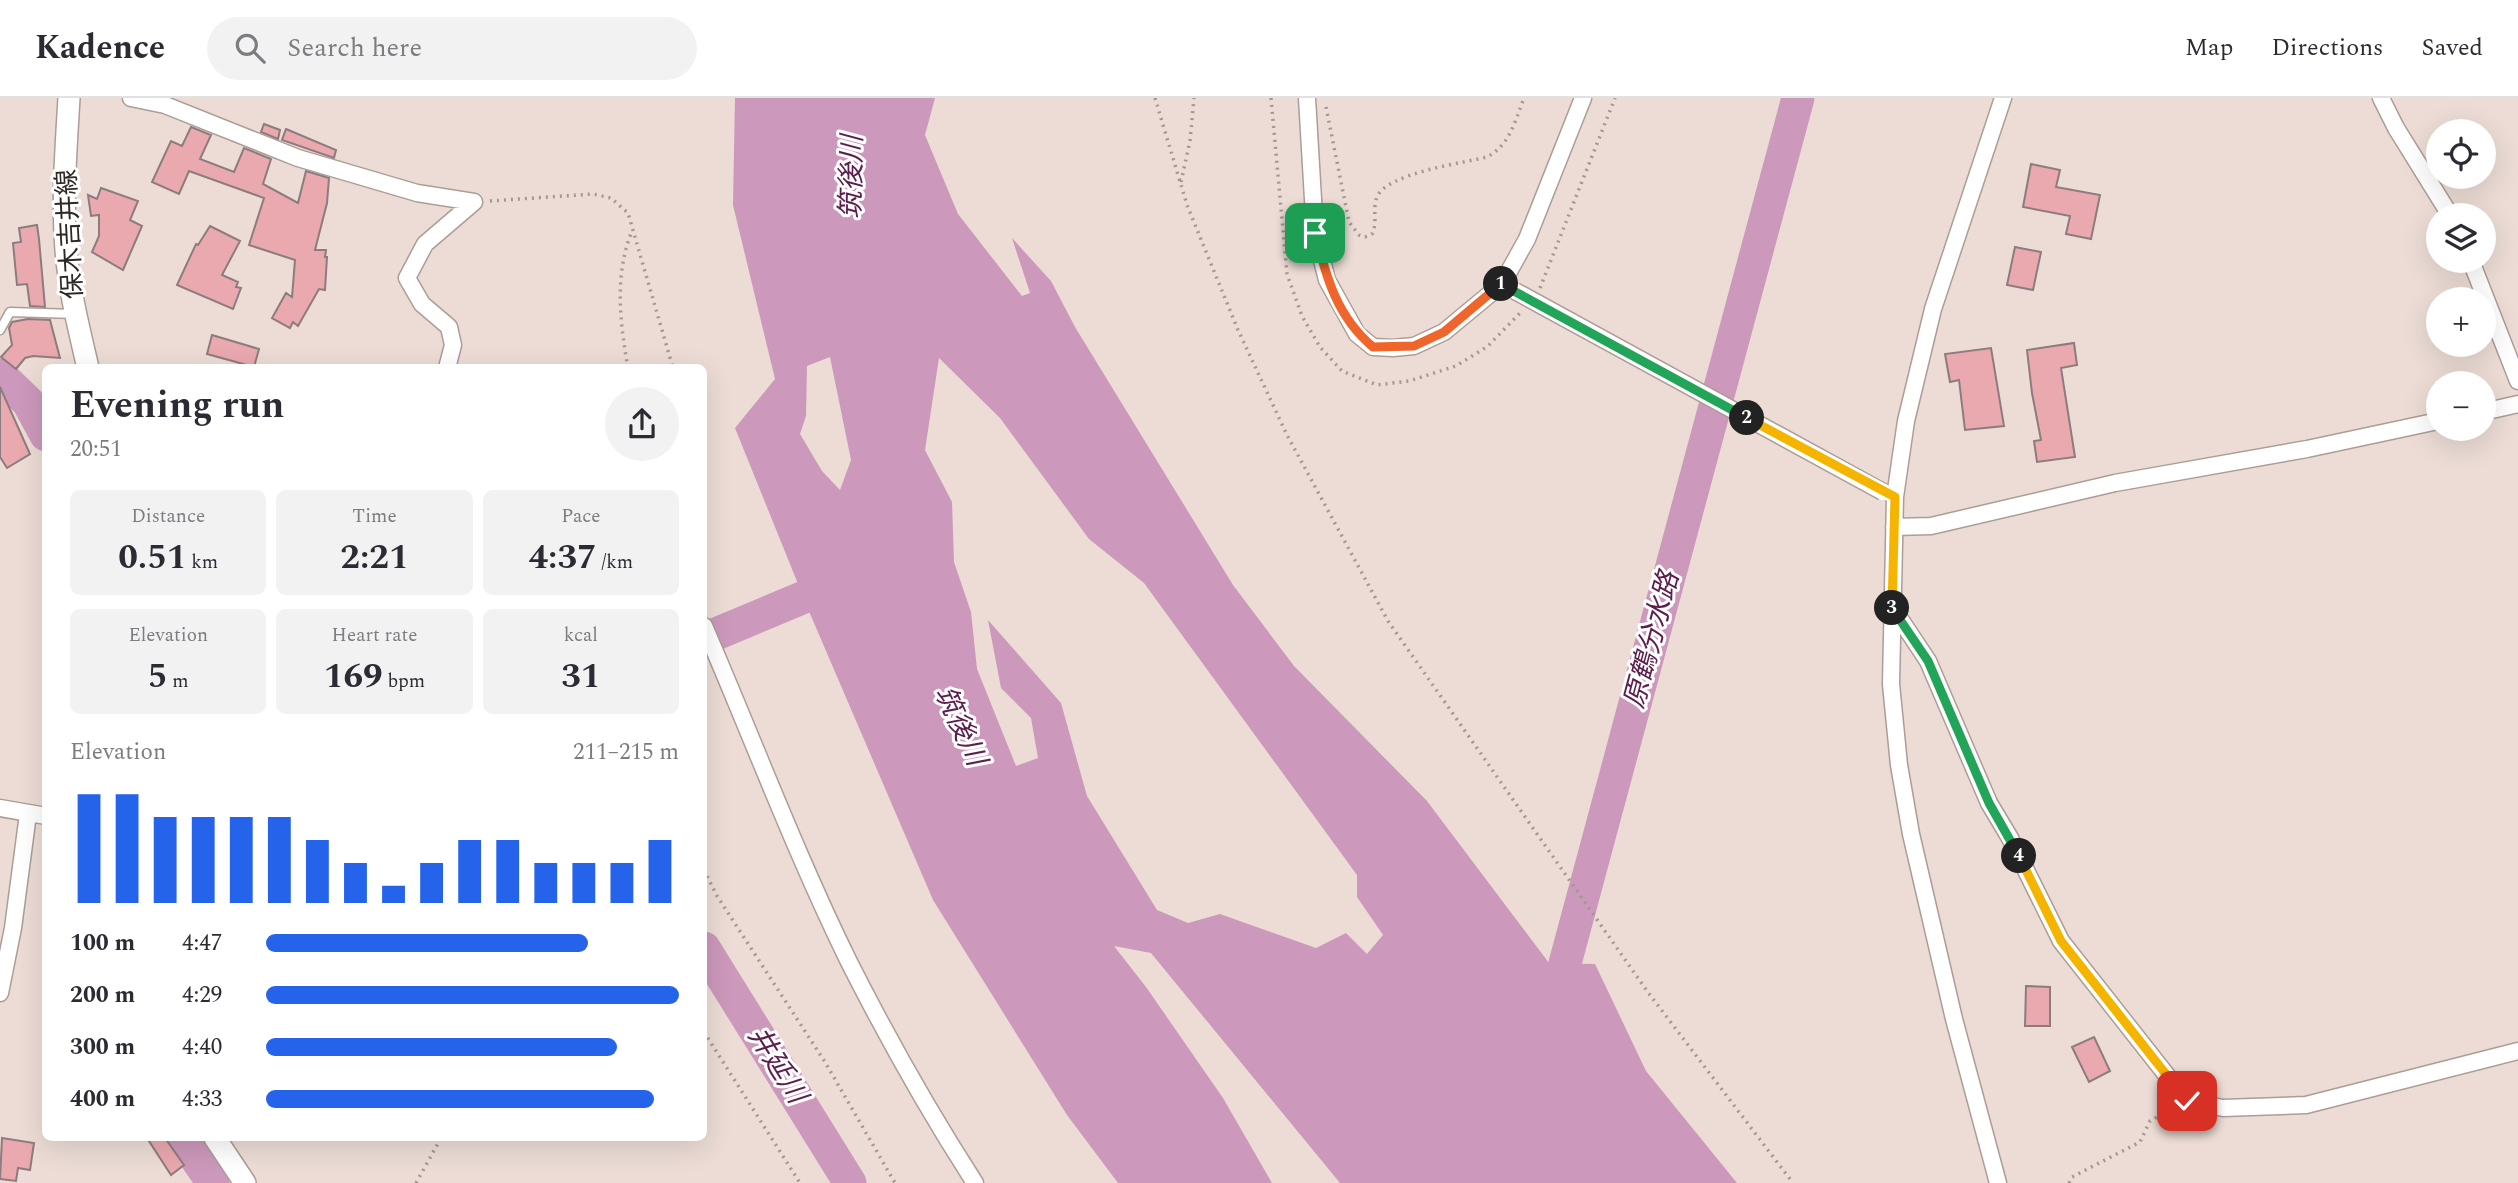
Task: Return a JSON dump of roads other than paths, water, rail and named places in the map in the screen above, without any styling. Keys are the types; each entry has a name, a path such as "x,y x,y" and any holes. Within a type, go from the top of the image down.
{"main road":[{"name":"保木吉井線","path":"69,98 66,251 75,314 87,364"},
{"path":"217,1141 245,1183"}],"street":[{"path":"131,98 165,105 298,158 417,193 474,202 425,244 407,278 422,304 449,327 453,345 447,364"},
{"path":"1307,98 1315,233 1327,280 1357,334 1373,347 1414,346 1444,332 1508,288 1583,98"},
{"path":"1998,1183 1954,1019 1910,834 1899,765 1891,684 1894,527 1889,494 1933,309 2003,98"},
{"path":"2381,98 2396,128 2443,203"},
{"path":"2476,273 2518,381"},
{"path":"1508,288 1889,494"},
{"path":"2496,409 2518,404"},
{"path":"1894,527 1931,526 2115,483 2307,449 2426,424"},
{"path":"1892,607 1928,661 1989,803 2010,838 2061,941 2187,1101 2223,1108 2305,1105 2518,1051"},
{"path":"707,633 787,824 850,962 942,1132 975,1183"},
{"path":"0,808 42,816"},
{"path":"0,993 13,928 28,814"}],"lane":[{"path":"0,330 10,312 75,314"}],"water":[{"name":"筑後川","path":"735,98 935,98 925,135 958,214 1022,296 1030,293 1012,238 1051,281 1075,327 1233,585 1294,666 1427,801 1549,963 1595,964 1646,1071 1737,1183 1340,1183 1151,953 1114,946 1146,987 1223,1098 1272,1183 1118,1183 1067,1115 933,900 811,616 735,428 775,379 733,205","holes":["830,357 851,460 840,490 822,471 800,434 806,416 807,366","939,358 1000,418 1089,539 1144,583 1357,875 1357,897 1383,935 1367,954 1346,933 1316,948 1220,914 1188,923 1157,910 1087,796 1061,703 988,620 1001,688 1031,718 1038,758 1016,766 977,669 971,612 954,562 952,502 925,450"]}],"waterway":[{"name":"原鶴分水路","path":"1553,1008 1798,98"},
{"path":"0,375 28,402 42,428"},
{"name":"井延川","path":"707,638 845,580"},
{"name":"井延川","path":"707,953 850,1183"},
{"path":"184,1141 213,1183"}]}
